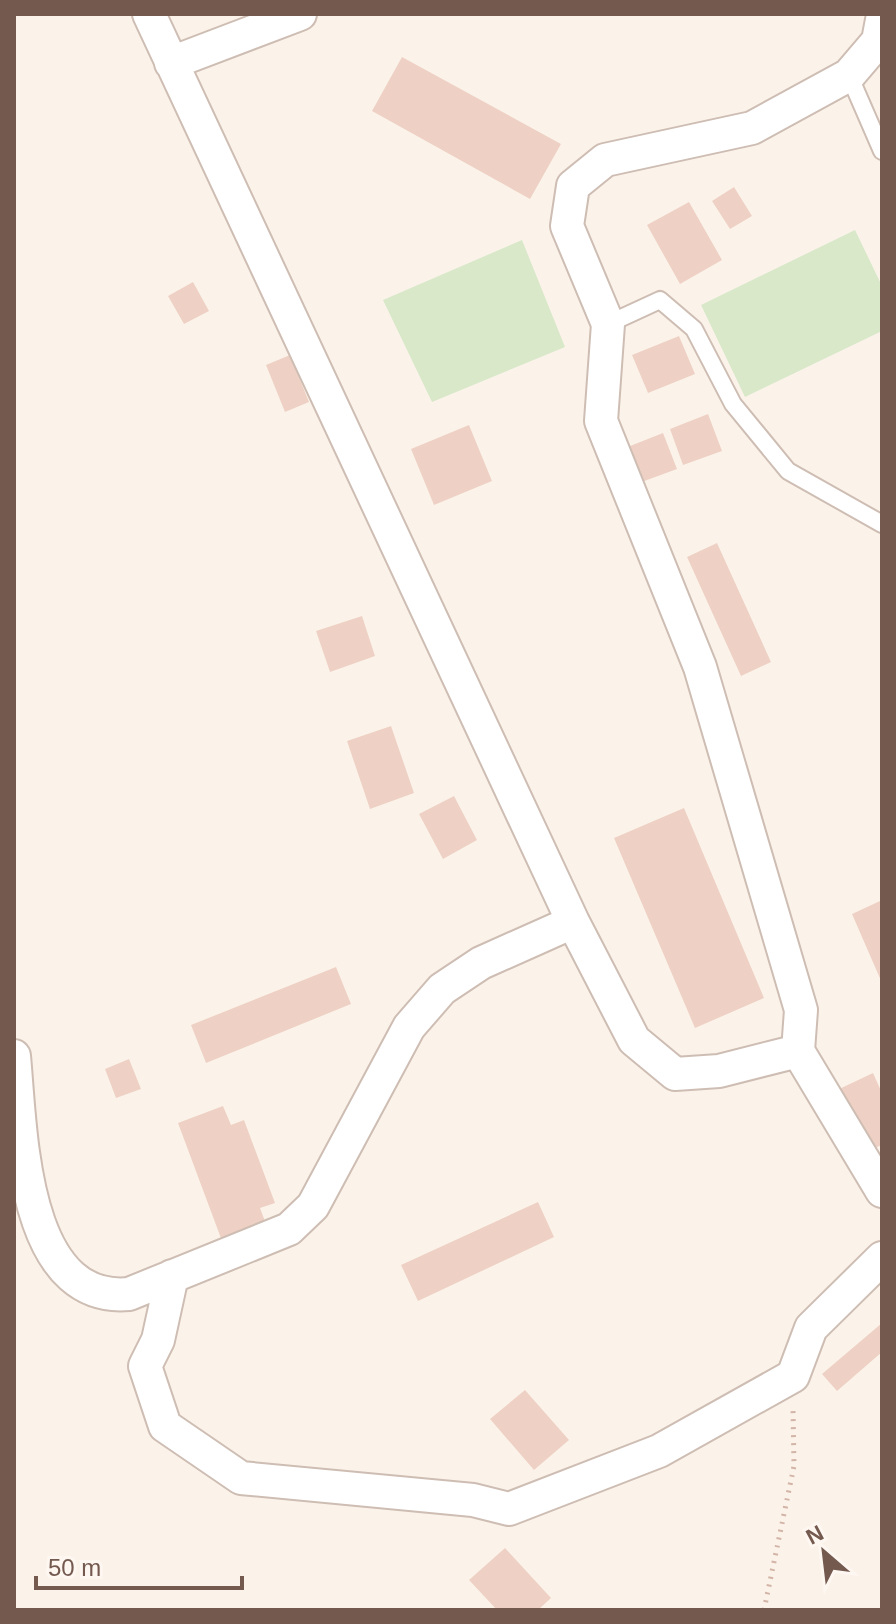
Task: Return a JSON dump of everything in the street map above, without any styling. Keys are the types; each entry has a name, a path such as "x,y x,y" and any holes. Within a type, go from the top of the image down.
{"street":[{"path":"149,14 573,922 634,1040 675,1074 719,1071 798,1051"},
{"path":"171,63 300,14"},
{"path":"882,20 878,41 849,75 752,128 605,160 573,186 567,226 608,324 601,421 700,667 801,1010 798,1051 882,1191"},
{"path":"14,1056 28,1194 68,1276 110,1296 129,1294 289,1229 313,1206 409,1027 442,989 481,963 573,922"},
{"path":"172,1276 158,1340 145,1366 150,1392 165,1426 241,1478 473,1500 509,1509 659,1451 793,1376 811,1328 882,1258"}],"lane":[{"path":"849,75 882,151"},
{"path":"608,324 660,300 694,329 733,404 788,471 882,524"}],"path":[{"path":"764,1610 794,1466 793,1376"}],"green space":[{"path":"855,230 882,286 882,331 745,397 701,305"},
{"path":"522,240 565,347 432,402 383,300"}],"building":[{"path":"402,57 561,144 530,199 372,111"},
{"path":"734,187 752,216 730,229 712,201"},
{"path":"689,202 722,260 680,284 647,225"},
{"path":"193,282 209,311 184,324 168,296"},
{"path":"679,336 695,374 648,393 632,355"},
{"path":"290,355 309,402 285,412 266,365"},
{"path":"708,414 722,451 683,465 670,429"},
{"path":"469,425 492,481 434,505 411,449"},
{"path":"663,433 677,469 639,483 625,448"},
{"path":"717,543 771,662 741,676 687,557"},
{"path":"362,616 375,656 330,672 316,631"},
{"path":"391,726 414,793 370,809 347,741"},
{"path":"454,796 477,840 443,859 419,814"},
{"path":"684,808 764,998 695,1028 614,838"},
{"path":"880,901 882,905 882,983 852,914"},
{"path":"336,967 351,1004 206,1063 191,1025"},
{"path":"129,1059 141,1089 116,1098 105,1069"},
{"path":"873,1073 882,1093 882,1145 870,1150 835,1091"},
{"path":"223,1106 231,1125 244,1120 275,1203 260,1208 266,1224 222,1241 178,1123"},
{"path":"538,1202 554,1237 418,1301 401,1265"},
{"path":"882,1323 882,1352 837,1391 822,1374"},
{"path":"525,1390 569,1440 534,1470 490,1419"},
{"path":"505,1548 551,1598 538,1610 497,1610 469,1580"}]}
